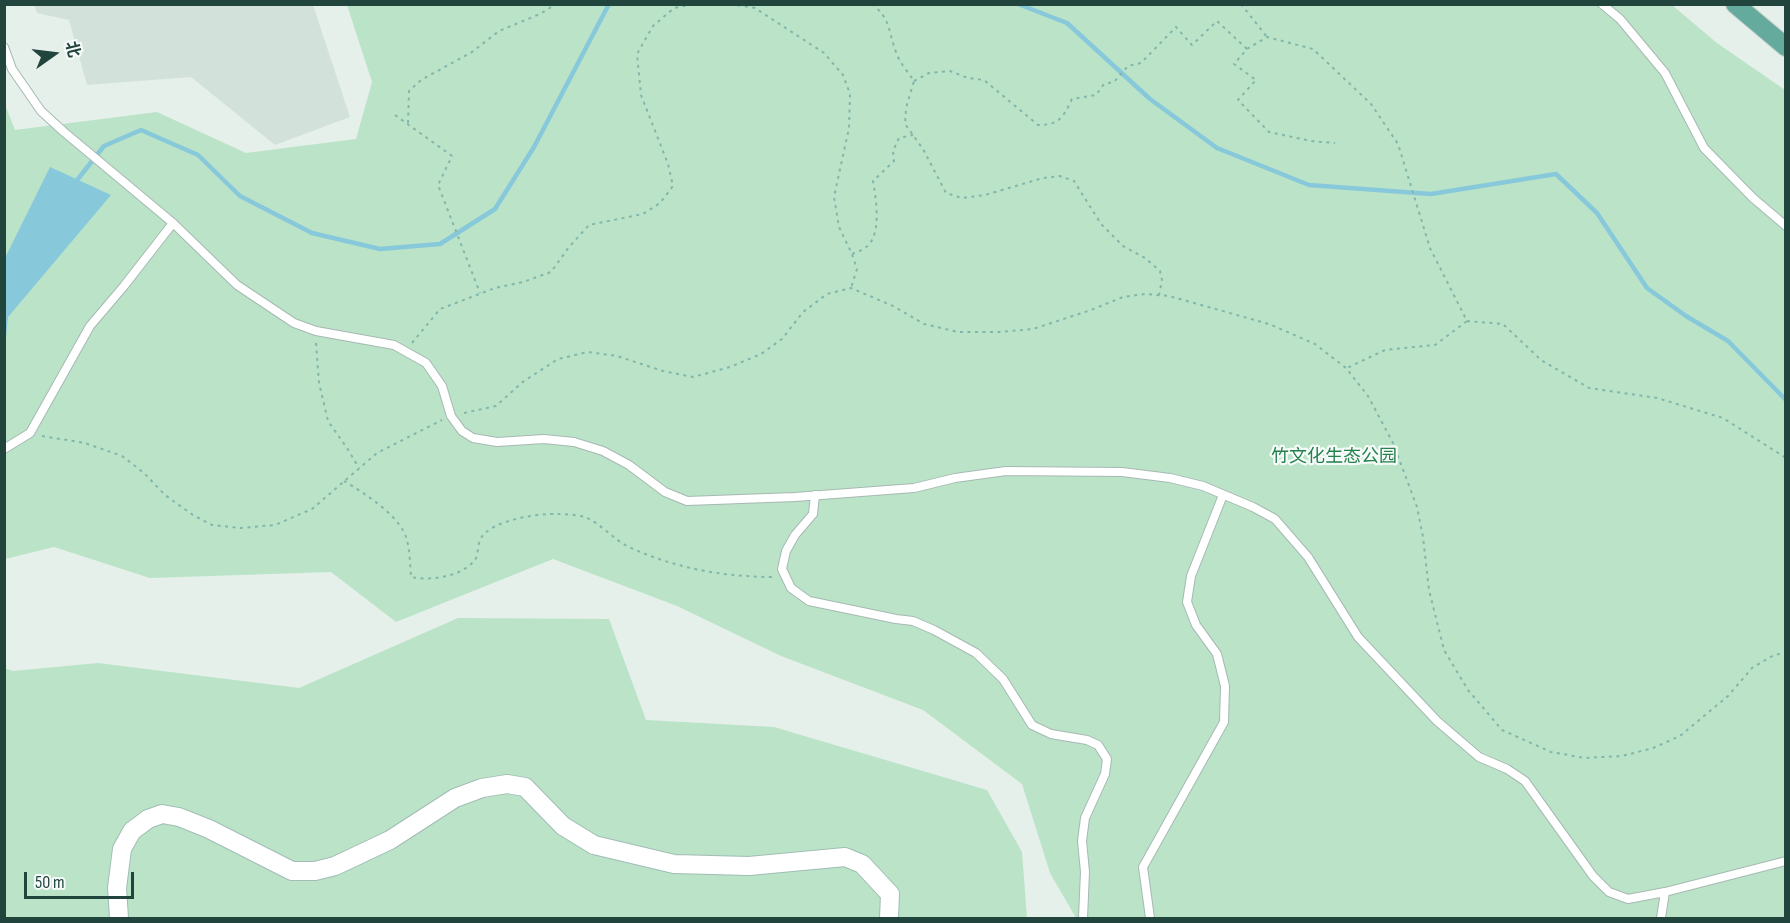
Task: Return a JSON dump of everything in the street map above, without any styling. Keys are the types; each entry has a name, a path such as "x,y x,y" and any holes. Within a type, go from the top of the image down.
{"main road":[{"path":"1735,4 1785,47"}],"street":[{"path":"119,918 117,888 122,849 132,831 148,819 162,814 179,817 209,829 292,871 315,871 344,862 390,840 455,798 482,788 507,784 525,787 563,826 594,845 674,864 749,866 845,857 862,864 890,894 889,918"}],"lane":[{"path":"1602,4 1620,19 1665,73 1704,148 1753,198 1785,226"},
{"path":"4,47 12,69 41,111 173,223 237,285 294,323 316,331 393,345 426,363 442,386 451,417 462,431 473,438 497,442 554,440 574,442 603,451 629,465 665,492 687,501 795,497 914,488 955,478 1006,471 1122,471 1170,478 1203,486 1275,519 1308,557 1358,637 1437,722 1479,757 1507,769 1525,781 1593,876 1609,892 1628,899 1665,892 1785,861"},
{"path":"4,449 30,434 90,326 173,223"},
{"path":"815,495 813,514 795,535 786,551 782,569 791,588 809,601 913,621 958,642 976,653 1003,679 1032,725 1051,734 1087,740 1098,745 1107,759 1105,774 1085,818 1082,841 1085,872 1083,918"},
{"path":"1150,918 1143,867 1224,722 1225,686 1217,654 1196,625 1186,602 1191,576 1224,495"},
{"path":"1661,918 1665,892"}],"path":[{"path":"408,123 409,91 421,80 472,52 500,31 540,14 556,4"},
{"path":"404,351 440,309 495,288 523,282 551,272 589,225 643,214 660,203 674,186 668,164 641,95 637,54 653,26 674,8 694,4"},
{"path":"730,4 755,8 824,53 843,75 850,94 849,128 834,197 839,227 857,269 851,288"},
{"path":"872,4 883,13 888,21 896,54 914,81"},
{"path":"1241,4 1267,37 1313,49 1371,104 1398,144 1430,248 1467,321"},
{"path":"1159,295 1162,280 1160,271 1145,258 1123,246 1101,225 1074,181 1060,176 1043,178 985,195 962,198 946,192 923,149 905,124 906,108 914,81 929,73 950,71 968,78 984,80 1038,125 1052,125 1064,116 1071,99 1096,95 1104,84 1116,81 1128,66 1141,63 1176,27 1192,45 1216,21 1247,49"},
{"path":"1267,37 1247,49 1234,64 1256,81 1238,100 1269,132 1311,141 1335,143"},
{"path":"395,115 452,156 438,185 480,293"},
{"path":"852,254 864,250 872,241 876,226 873,181 894,161 893,151 899,138 913,135"},
{"path":"30,434 85,443 122,456 144,473 165,495 212,525 241,528 275,525 312,508 377,453 451,417 496,406 524,381 558,359 588,352 617,356 655,369 693,377 730,367 761,354 782,339 803,312 827,294 851,288 893,306 924,324 958,332 999,332 1033,328 1123,297 1159,295 1194,302 1269,324 1315,344 1346,368 1368,396 1393,443 1417,507 1424,537 1429,590 1444,650 1468,690 1502,730 1551,752 1585,758 1622,756 1653,748 1680,736 1728,696 1752,668 1774,655 1785,653"},
{"path":"1346,368 1385,350 1435,345 1467,321 1503,324 1541,360 1589,388 1657,398 1723,418 1785,458"},
{"path":"316,331 318,383 328,420 359,468"},
{"path":"344,480 395,519 407,539 411,577 440,578 463,570 476,558 481,538 499,523 556,513 585,518 624,544 654,558 694,569 726,574 786,577"}],"shaded area":[{"path":"34,5 313,5 350,117 275,145 191,77 87,85 69,20 37,13"}],"green space":[{"name":"竹文化生态公园","path":"347,5 1672,5 1717,43 1785,90 1785,918 1076,918 1050,873 1022,784 923,710 781,656 677,606 553,559 396,622 331,572 150,578 54,547 5,559 4,102 15,130 157,112 246,153 356,139 372,82"},
{"path":"458,618 609,619 646,720 774,727 987,790 1022,852 1027,918 5,918 4,668 13,671 98,663 299,688"}],"water":[{"path":"50,167 111,195 8,317 5,349 5,258"}],"waterway":[{"path":"74,184 104,146 141,130 198,155 240,196 312,233 380,249 440,244 495,209 534,147 609,4"},
{"path":"1018,4 1067,23 1150,99 1217,148 1309,185 1431,194 1556,174 1597,213 1647,288 1686,316 1728,341 1786,400"}]}
